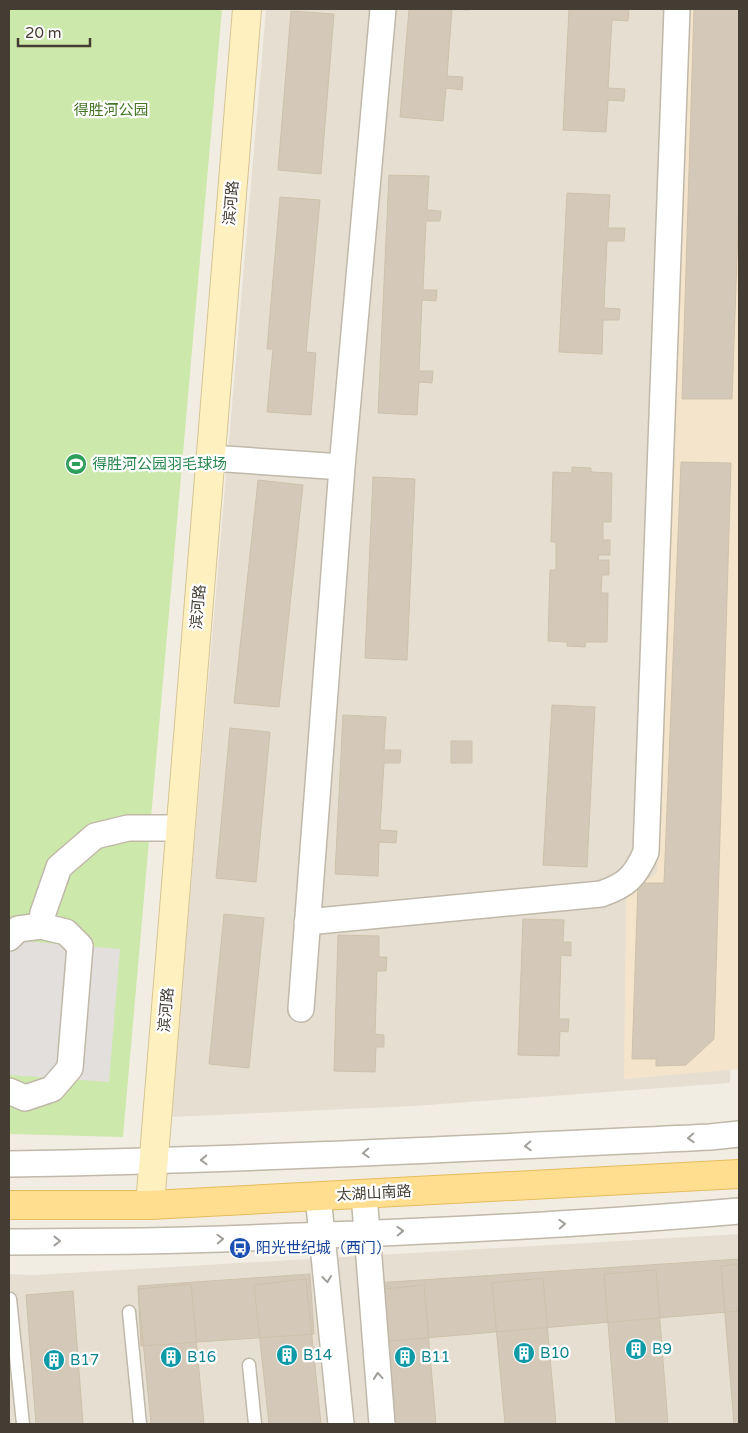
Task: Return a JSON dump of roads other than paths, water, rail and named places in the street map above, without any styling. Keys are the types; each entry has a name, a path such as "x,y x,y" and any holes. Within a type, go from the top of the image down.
{"main road":[{"name":"太湖山南路","path":"9,1205 150,1205 739,1174"}],"street":[{"name":"滨河路","path":"150,1205 247,9"},
{"path":"301,1009 342,467 383,9"},
{"path":"307,922 601,894 620,887 638,869 646,852 677,9"},
{"path":"211,458 342,467"},
{"path":"41,926 43,913 59,867 95,836 128,828 180,828"},
{"path":"9,938 18,929 41,926 66,932 80,946 70,1068 52,1089 25,1098 9,1091"},
{"path":"9,1164 154,1162 295,1157 739,1134"},
{"path":"364,1194 382,1424"},
{"path":"318,1196 340,1424"},
{"path":"9,1242 184,1240 367,1233 627,1221 739,1211"}],"lane":[{"path":"10,1298 23,1424"},
{"path":"129,1312 140,1424"},
{"path":"249,1365 255,1424"}],"place":[{"name":"得胜河公园羽毛球场","path":"76,464"},
{"name":"阳光世纪城（西门）","path":"240,1248"},
{"name":"B9","path":"636,1349"},
{"name":"B10","path":"524,1353"},
{"name":"B14","path":"287,1355"},
{"name":"B16","path":"171,1357"},
{"name":"B11","path":"405,1357"},
{"name":"B17","path":"54,1360"}],"park label":[{"name":"得胜河公园","path":"111,110"}]}
